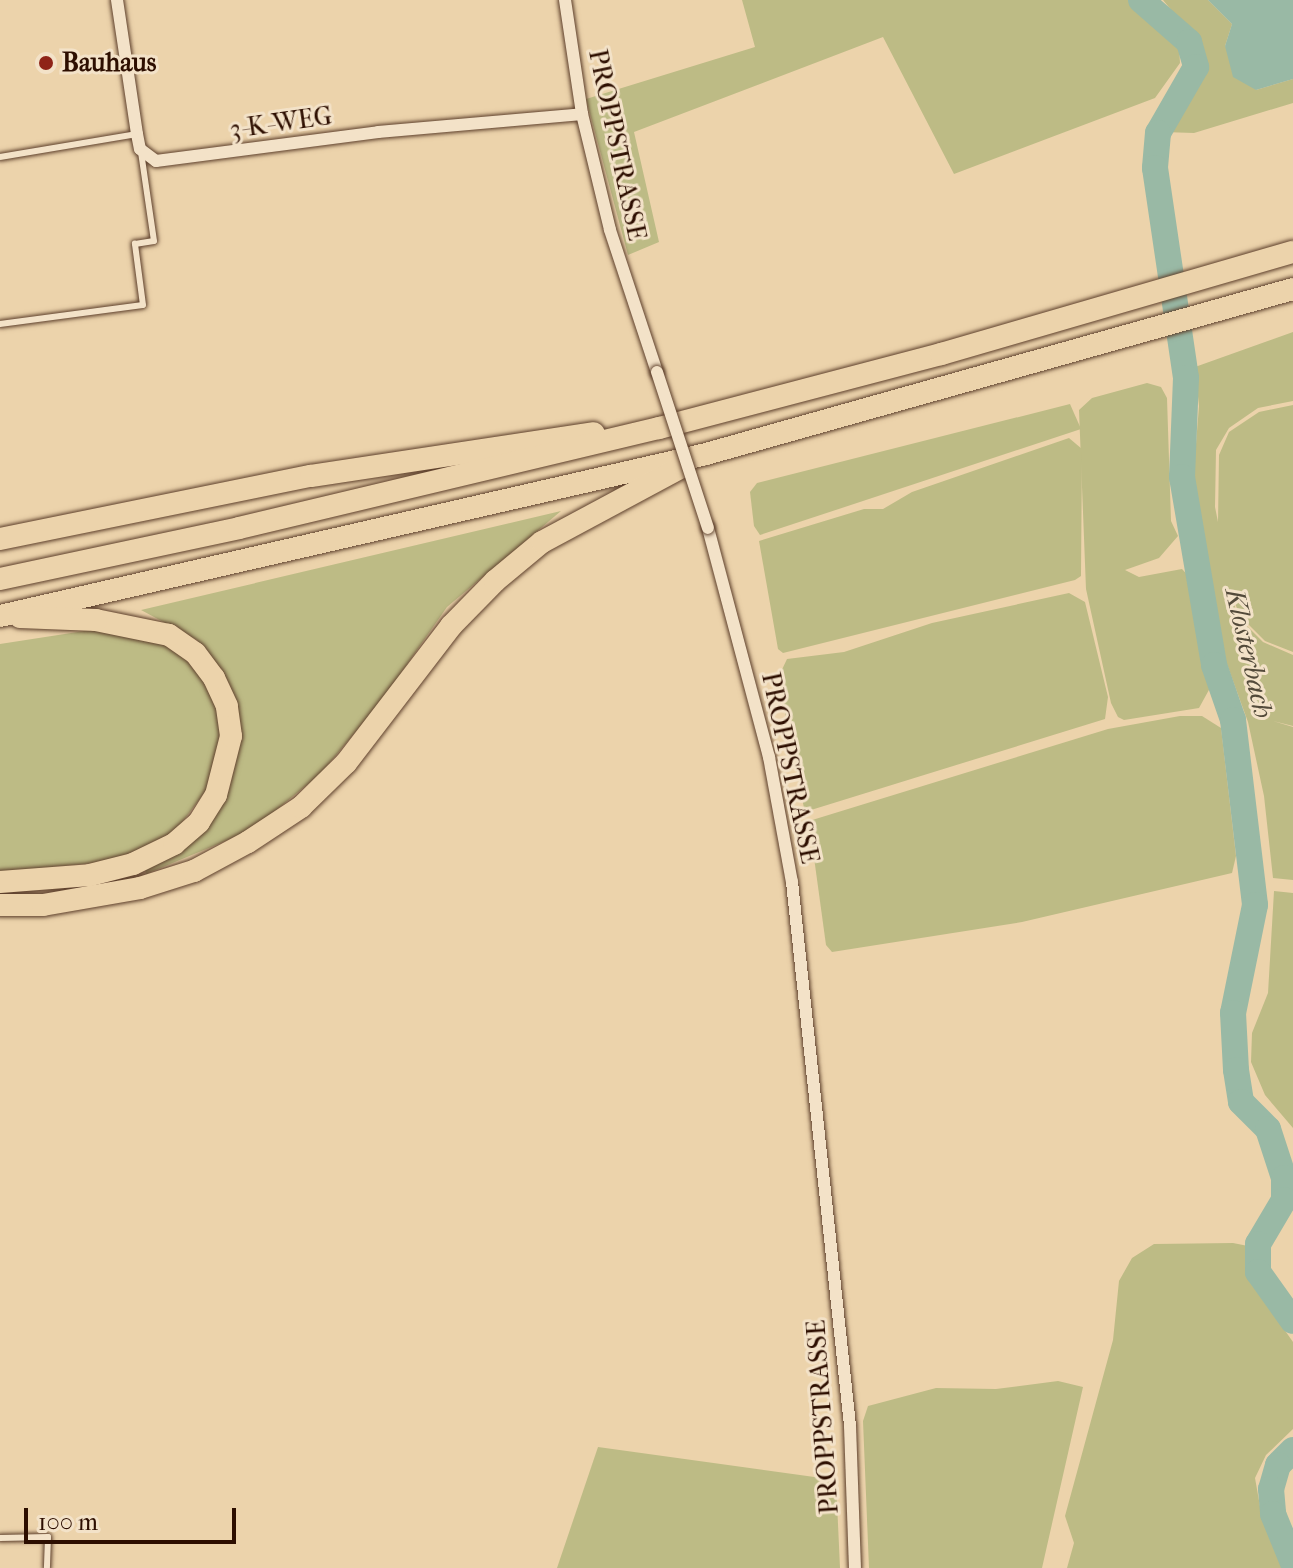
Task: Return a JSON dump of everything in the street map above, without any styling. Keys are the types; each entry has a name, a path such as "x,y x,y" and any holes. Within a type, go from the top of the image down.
{"highway":[{"path":"0,579 269,522 659,428 1157,294 1293,252"},
{"path":"2,616 706,454 1165,328 1293,289"},
{"path":"0,539 311,476 561,436 659,428"},
{"path":"0,905 43,905 140,888 194,871 248,842 301,807 346,763 451,626 495,581 542,542 594,510 706,454"},
{"path":"0,882 90,875 133,864 174,844 199,822 216,795 231,736 227,706 214,678 195,653 169,635 96,620 50,622 2,616"}],"street":[{"path":"117,0 140,149"},
{"name":"PROPPSTRASSE","path":"565,0 582,114 610,230 708,528 769,757 792,882 850,1426 855,1568"},
{"name":"3-K-WEG","path":"140,149 156,161 378,132 582,114"}],"lane":[{"path":"0,157 137,134"},
{"path":"0,324 143,305 135,244 154,241 140,149"},
{"path":"0,1538 48,1537 47,1568"}],"shaded area":[{"path":"742,0 1128,0 1179,45 1180,63 1155,98 954,174 883,37 634,132 659,242 628,255 586,99 755,47"},
{"path":"1163,0 1208,0 1232,24 1225,46 1256,90 1293,79 1293,103 1194,133 1163,132 1201,60 1196,40"},
{"path":"1208,0 1293,0 1293,79 1256,90 1233,77 1225,46 1232,24"},
{"path":"1293,332 1293,401 1258,408 1229,428 1216,450 1215,507 1218,522 1219,455 1229,432 1259,412 1293,405 1293,652 1265,641 1240,616 1233,598 1237,616 1263,642 1293,655 1293,726 1273,721 1293,727 1293,880 1273,878 1264,796 1248,722 1224,656 1193,482 1199,406 1195,367"},
{"path":"1147,383 1161,387 1167,398 1171,521 1178,536 1159,558 1125,570 1139,577 1182,569 1194,582 1210,688 1199,708 1124,720 1118,717 1111,703 1086,589 1079,410 1092,398"},
{"path":"1070,404 1081,429 760,535 754,526 750,492 757,483"},
{"path":"1069,438 1082,449 1081,576 783,653 778,649 759,541 864,509 883,509 912,492"},
{"path":"561,511 447,607 380,703 320,774 252,830 146,874 144,865 211,819 229,790 240,744 230,685 197,640 141,610"},
{"path":"1069,593 1085,602 1108,697 1105,719 811,810 804,808 778,678 787,659 844,652 932,623"},
{"path":"97,629 135,632 177,650 211,687 223,742 211,784 174,833 114,861 0,872 0,644"},
{"path":"1180,716 1202,716 1221,728 1236,856 1232,873 1022,922 832,952 826,945 809,821 1108,729"},
{"path":"1274,891 1293,893 1293,1128 1265,1095 1251,1062 1252,1033 1268,993"},
{"path":"1233,1243 1248,1246 1255,1288 1293,1342 1293,1429 1266,1455 1255,1478 1261,1512 1286,1568 1067,1568 1074,1543 1065,1516 1113,1340 1119,1281 1132,1258 1154,1244"},
{"path":"1058,1381 1083,1387 1042,1568 869,1568 863,1421 868,1406 936,1388 996,1389"},
{"path":"598,1447 836,1480 840,1568 557,1568"}],"waterway":[{"name":"Klosterbach","path":"1141,0 1189,42 1196,67 1158,133 1155,168 1186,378 1182,477 1214,665 1233,720 1255,905 1233,1013 1236,1070 1241,1102 1268,1129 1284,1178 1284,1200 1258,1244 1258,1272 1293,1321"},
{"name":"Klosterbach","path":"1293,1450 1278,1465 1271,1489 1273,1514 1293,1563"}],"place":[{"name":"Bauhaus","path":"46,63"}]}
